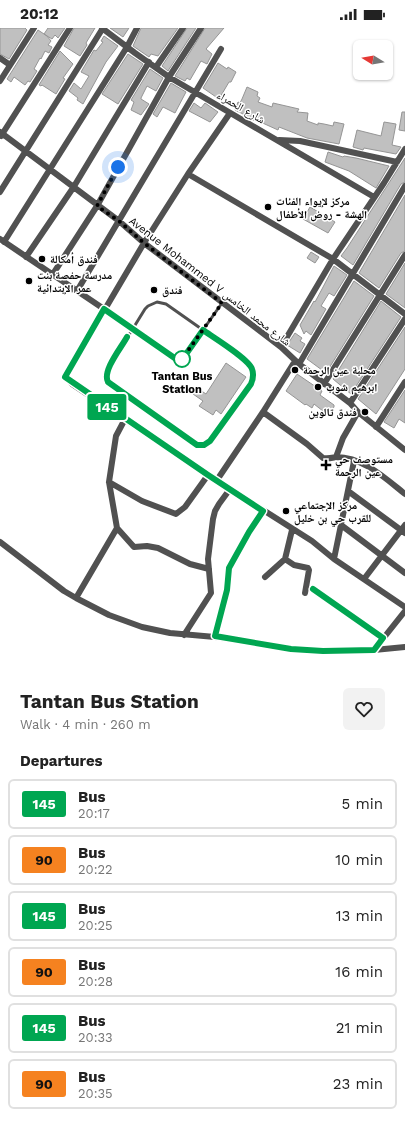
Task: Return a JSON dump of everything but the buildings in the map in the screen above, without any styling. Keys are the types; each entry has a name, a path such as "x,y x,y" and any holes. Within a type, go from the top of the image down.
{"street":[{"path":"0,81 34,28"},
{"path":"1,134 70,28"},
{"path":"0,192 103,28"},
{"name":"شارع الحمراء","path":"103,28 169,77 374,197"},
{"path":"104,309 2,240 127,47 137,28"},
{"path":"156,67 183,28"},
{"path":"52,274 97,206 169,77 201,28"},
{"path":"77,291 221,49"},
{"path":"0,58 10,65"},
{"path":"26,257 73,188 149,62"},
{"path":"230,113 188,174 144,243 65,377 208,475 292,530 312,541 334,559 405,607"},
{"name":"Avenue Mohammed V شارع محمد الخامس","path":"1,134 119,221 144,243 281,347 297,363 350,403 376,427 404,447"},
{"path":"277,140 300,141 397,162"},
{"path":"281,347 333,259 405,149"},
{"path":"188,174 333,259 405,314"},
{"path":"217,480 297,363 405,186"},
{"path":"324,384 405,255"},
{"path":"350,403 405,319"},
{"path":"376,427 405,382"},
{"path":"263,412 307,444 323,458 330,459 336,457 354,461 370,467 405,494"},
{"path":"336,457 343,438 358,412"},
{"path":"125,419 116,436 108,482 117,528 134,547 148,546 158,548 190,564 209,569"},
{"path":"334,559 354,461"},
{"path":"108,482 142,502 176,514 185,507 208,475"},
{"path":"184,635 211,593 208,559 213,520 215,511 230,489"},
{"path":"348,490 404,529 381,555 364,579"},
{"path":"215,636 227,590 229,568 249,532 263,511"},
{"path":"341,525 405,573"},
{"path":"76,598 117,528"},
{"path":"265,577 285,559 292,530"},
{"path":"0,542 64,591 110,616 142,627 170,633 215,636 291,649 323,651 374,650 405,647"},
{"path":"285,559 294,565 308,568 309,570 305,593"},
{"path":"313,589 383,638"},
{"path":"374,650 405,611"}],"lane":[{"path":"157,302 166,304 203,330 247,361 254,374 251,384 210,441 201,446 194,443 108,382 106,379 106,372 148,306 157,302"},
{"path":"104,309 178,360 184,357 222,303"}],"bus line":[{"name":"145","path":"127,337 106,372 106,379 110,385 197,445 201,446 208,444 251,384 254,374 253,369 247,361 203,330 184,357 180,360 176,359 104,309 65,376 66,379 72,384 263,511 249,532 229,568 227,590 215,636 291,649 323,651 374,650 383,638 313,589"}],"place":[{"name":"مركز لإيواء الفئات الهشة - روض الأطفال","path":"268,207"},
{"name":"فندق أمكالة","path":"42,259"},
{"name":"مدرسة حفصة بنت عمر الإبتدائية","path":"29,281"},
{"name":"فندق","path":"154,290"},
{"name":"Tantan Bus Station","path":"182,359"},
{"name":"محلبة عين الرحمة","path":"295,370"},
{"name":"ابرهيم شوب","path":"318,387"},
{"name":"فندق تالوين","path":"365,412"},
{"name":"مستوصف حي عين الرحمة","path":"326,465"},
{"name":"مركز الإجتماعي للقرب حي بن خليل","path":"286,511"}],"route":[{"path":"118,167 97,206 119,221 144,243 222,303 182,359"}]}
